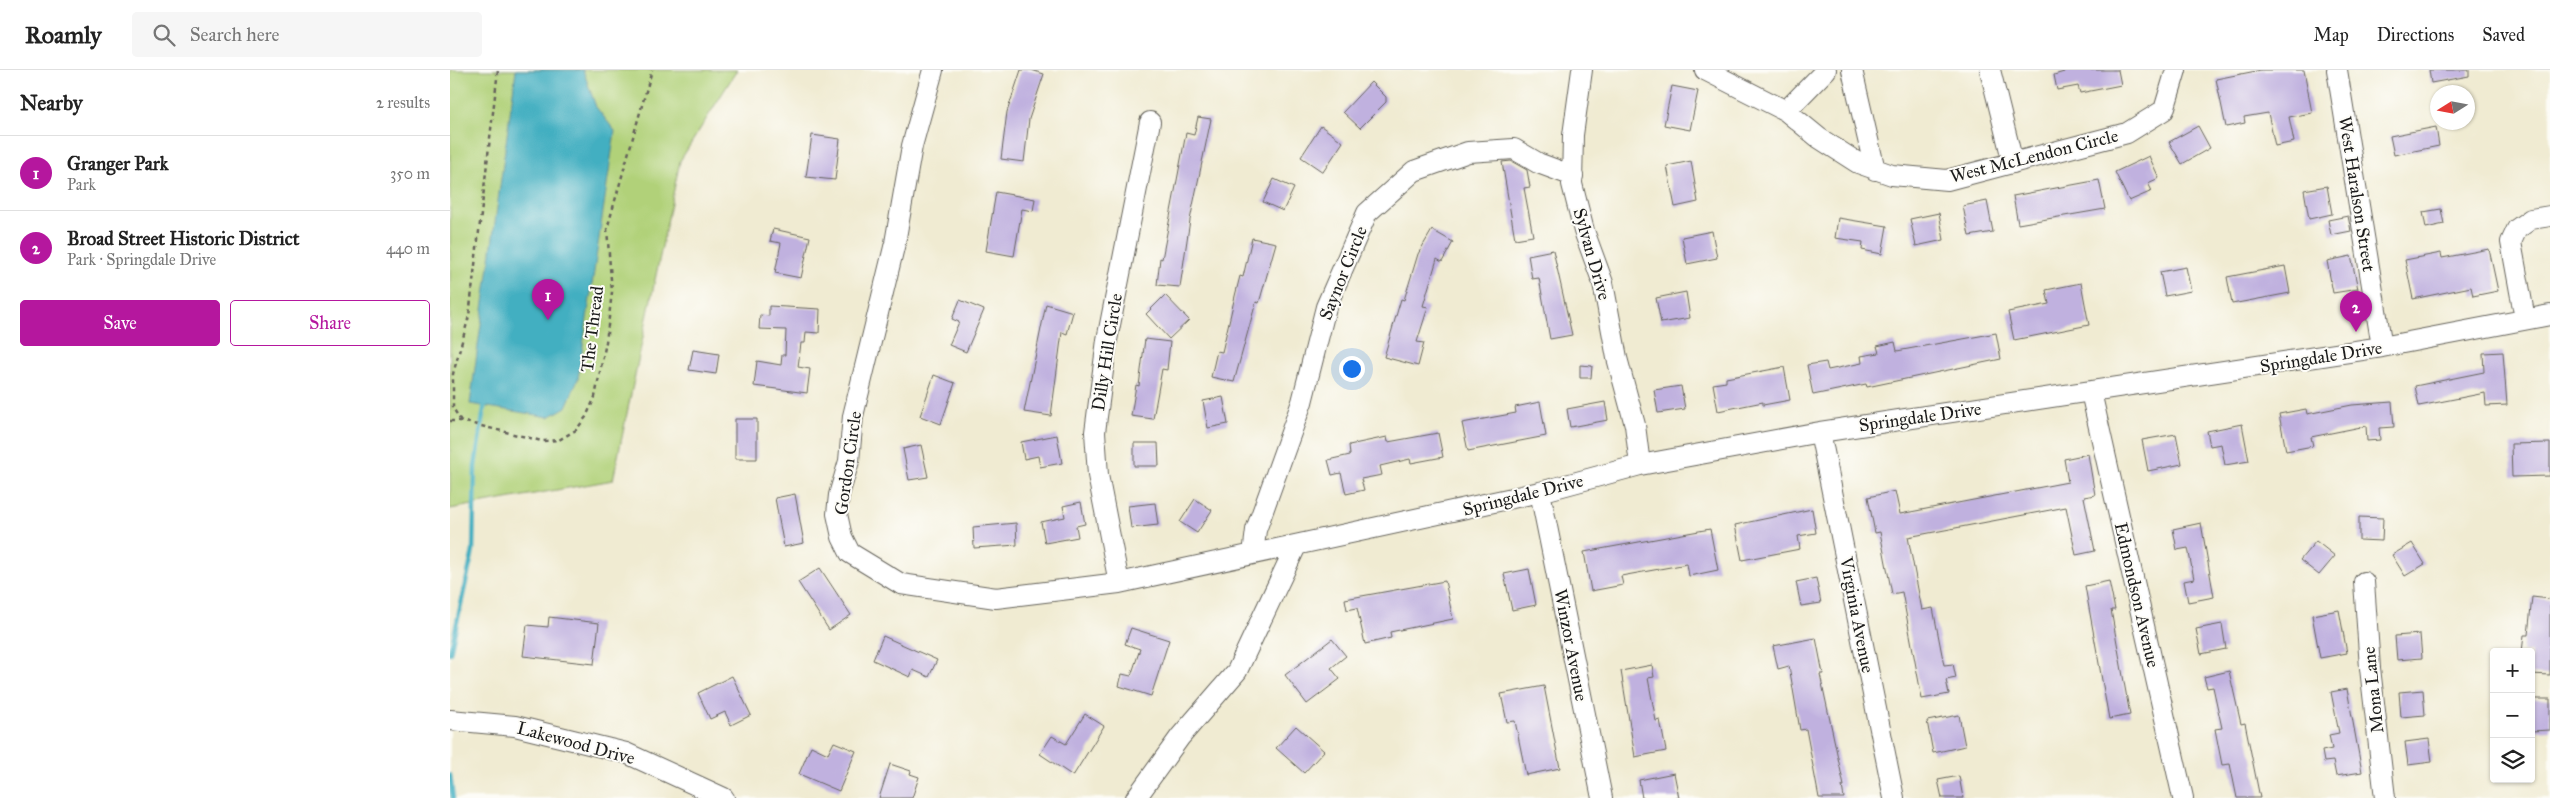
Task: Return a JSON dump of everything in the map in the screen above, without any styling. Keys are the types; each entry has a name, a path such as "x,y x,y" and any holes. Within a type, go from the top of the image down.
{"street":[{"name":"Gordon Circle","path":"933,70 912,146 895,243 853,416 849,461 839,495 837,514 842,537 850,553 901,584 996,598 1120,584 1296,546"},
{"name":"Sylvan Drive","path":"1582,70 1573,135 1572,184 1584,231 1604,283 1617,358 1636,425 1640,465"},
{"name":"West McLendon Circle","path":"1705,70 1786,111 1819,138 1858,163 1892,176 1947,180 2127,133 2164,110 2176,70"},
{"path":"1786,111 1826,70"},
{"path":"1852,70 1875,170"},
{"path":"1990,70 2013,163"},
{"name":"West Haralson Street","path":"2337,70 2382,347"},
{"name":"Dilly Hill Circle","path":"1120,584 1098,475 1095,432 1107,340 1150,122"},
{"name":"Saynor Circle","path":"1253,554 1256,530 1302,402 1326,307 1367,213 1414,171 1468,152 1514,149 1538,163 1573,176"},
{"path":"2525,319 2511,242 2517,229 2531,219 2550,216"},
{"name":"Springdale Drive","path":"1296,546 1540,492 1640,465 1820,432 2382,347 2550,315"},
{"name":"Edmondson Avenue","path":"2091,392 2183,798"},
{"name":"Virginia Avenue","path":"1820,432 1894,798"},
{"name":"Winzor Avenue","path":"1540,492 1602,798"},
{"path":"1136,798 1180,738 1237,671 1296,546"},
{"name":"Mona Lane","path":"2364,582 2370,668 2385,798"},
{"name":"Lakewood Drive","path":"450,720 515,726 626,753 724,798"}],"path":[{"path":"461,421 453,408 453,374 469,316 498,70"},
{"name":"The Thread","path":"450,422 461,421 491,430 542,441 559,440 576,430 586,417 595,397 612,292 607,229 652,70"}],"green space":[{"path":"450,70 737,70 680,161 613,480 450,509"}],"water":[{"path":"516,70 583,70 596,107 615,131 578,379 566,407 549,417 470,404"}],"building":[{"path":"1021,70 1031,70 1044,74 1029,119 1024,162 1001,159 1007,112"},
{"path":"2064,70 2118,70 2121,85 2080,93 2078,86 2057,90 2054,75 2064,72"},
{"path":"2261,70 2304,70 2312,113 2289,117 2294,142 2275,146 2268,113 2244,117 2245,123 2226,127 2216,79"},
{"path":"2429,70 2469,70 2469,76 2431,83"},
{"path":"1371,82 1386,97 1386,102 1360,128 1343,112"},
{"path":"1672,86 1698,91 1690,130 1664,125"},
{"path":"1198,117 1211,119 1190,220 1180,287 1157,285 1160,258 1162,259 1186,133 1194,135"},
{"path":"1321,126 1343,142 1323,172 1301,157"},
{"path":"2198,126 2210,148 2182,164 2169,142"},
{"path":"2430,128 2430,130 2436,130 2439,146 2394,155 2390,136"},
{"path":"812,135 840,139 835,180 806,177"},
{"path":"2149,156 2159,178 2148,183 2152,191 2129,201 2115,172"},
{"path":"1511,161 1527,170 1530,187 1524,188 1533,236 1515,239 1502,162"},
{"path":"1691,161 1698,202 1675,207 1667,166"},
{"path":"1274,179 1294,188 1283,211 1263,202"},
{"path":"2099,180 2105,209 2018,224 2013,196"},
{"path":"2327,186 2332,214 2309,219 2304,190"},
{"path":"996,192 1035,199 1033,211 1022,209 1014,256 986,251"},
{"path":"1987,201 1993,232 1969,236 1963,206"},
{"path":"2441,209 2444,224 2426,228 2423,212"},
{"path":"1939,213 1944,240 1916,246 1910,219"},
{"path":"2348,216 2351,231 2331,235 2328,220"},
{"path":"1838,218 1887,226 1882,254 1862,250 1863,242 1835,238"},
{"path":"773,229 810,237 801,278 775,273 781,243 770,241"},
{"path":"1432,230 1453,242 1442,262 1437,259 1423,306 1428,307 1417,342 1424,343 1418,366 1384,357 1401,299 1404,300 1418,254"},
{"path":"1712,231 1717,258 1687,264 1682,237"},
{"path":"1252,238 1276,243 1259,303 1256,302 1234,382 1211,377 1217,351 1222,352 1240,276 1243,277"},
{"path":"2489,249 2498,291 2473,296 2471,287 2413,299 2405,260 2441,253 2442,258"},
{"path":"1553,250 1572,335 1550,339 1539,278 1532,279 1528,255"},
{"path":"2351,256 2358,289 2333,293 2327,261"},
{"path":"2285,266 2290,293 2232,304 2227,277"},
{"path":"2186,267 2191,291 2165,296 2160,272"},
{"path":"2081,283 2089,325 2014,340 2008,312 2049,304 2046,290"},
{"path":"1686,292 1690,318 1661,323 1656,298"},
{"path":"1165,295 1189,320 1169,339 1146,314"},
{"path":"960,300 984,310 966,352 949,345 959,322 952,319"},
{"path":"1046,304 1073,312 1067,334 1062,332 1051,416 1024,412"},
{"path":"769,306 820,309 819,333 806,332 805,343 801,343 798,367 810,369 807,393 754,386 757,361 781,365 782,355 785,355 786,330 759,329 760,315 769,316"},
{"path":"1996,333 2001,359 1867,387 1866,384 1813,395 1807,365 1826,362 1828,370 1862,363 1861,356 1879,353 1877,346 1895,342 1897,351"},
{"path":"1145,339 1170,342 1167,370 1162,369 1153,419 1131,416 1136,385 1139,386"},
{"path":"693,350 719,354 716,374 689,370"},
{"path":"2503,352 2507,405 2486,406 2485,393 2419,406 2415,386 2484,372 2483,353"},
{"path":"1580,365 1592,366 1591,378 1580,378"},
{"path":"1784,367 1790,400 1763,405 1763,402 1718,411 1713,384 1726,382 1726,378"},
{"path":"934,375 955,383 941,424 920,416"},
{"path":"1681,386 1685,409 1658,413 1654,390"},
{"path":"1223,397 1228,424 1208,428 1203,401"},
{"path":"1540,402 1546,436 1468,451 1462,423 1516,413 1515,407"},
{"path":"1605,402 1608,420 1570,427 1567,409"},
{"path":"2392,402 2394,427 2379,428 2380,440 2367,441 2366,426 2311,437 2313,446 2286,451 2279,414 2306,409 2307,414 2352,405"},
{"path":"735,419 757,419 757,459 735,459"},
{"path":"2242,424 2249,461 2225,465 2221,444 2210,446 2207,431"},
{"path":"1438,433 1443,457 1411,463 1410,459 1380,466 1382,475 1361,479 1364,490 1346,494 1341,473 1332,475 1328,460 1350,455 1349,445 1387,437 1388,442"},
{"path":"2176,434 2182,464 2148,471 2142,440"},
{"path":"1057,435 1062,463 1040,467 1038,456 1024,459 1021,442"},
{"path":"1134,443 1158,443 1159,466 1134,466"},
{"path":"2550,443 2550,476 2512,477 2511,444"},
{"path":"921,445 928,477 909,480 903,449"},
{"path":"2088,454 2095,495 2084,497 2095,551 2076,555 2066,507 1908,537 1922,610 1933,608 1944,665 1953,664 1956,678 1946,680 1949,694 1922,699 1902,592 1892,594 1880,532 1875,533 1868,497 1895,491 1900,514 2068,482 2064,459"},
{"path":"795,494 804,543 784,547 775,498"},
{"path":"1195,499 1212,510 1197,533 1180,522"},
{"path":"1081,502 1085,524 1076,526 1078,537 1045,543 1041,522 1065,517 1063,506"},
{"path":"1155,503 1158,525 1131,528 1128,506"},
{"path":"1812,509 1816,533 1798,536 1800,549 1742,560 1735,525"},
{"path":"2359,517 2383,518 2382,541 2359,540"},
{"path":"1016,523 1017,545 974,548 973,527"},
{"path":"2201,523 2214,597 2188,602 2184,581 2194,579 2188,548 2177,550 2173,529"},
{"path":"1710,529 1718,570 1689,576 1687,564 1621,576 1623,585 1591,591 1584,552"},
{"path":"2316,541 2335,556 2319,575 2300,560"},
{"path":"2412,543 2425,564 2405,576 2392,555"},
{"path":"820,568 851,615 829,630 798,582"},
{"path":"1529,569 1536,605 1512,610 1504,574"},
{"path":"1816,578 1821,603 1801,606 1796,582"},
{"path":"1445,581 1453,619 1390,632 1391,638 1365,644 1357,608 1347,610 1345,599"},
{"path":"2109,581 2115,610 2111,610 2130,715 2109,719 2085,586"},
{"path":"2532,597 2550,599 2550,675 2535,674 2535,648 2522,648 2524,635 2528,635"},
{"path":"2339,610 2347,653 2320,658 2312,615"},
{"path":"549,617 599,623 594,664 523,656 527,625 548,627"},
{"path":"2222,624 2226,649 2201,654 2196,629"},
{"path":"1131,628 1169,640 1151,696 1119,686 1122,674 1131,676 1140,649 1125,644"},
{"path":"2420,634 2422,658 2397,660 2395,636"},
{"path":"883,636 937,660 929,677 913,670 910,677 873,660"},
{"path":"1816,638 1823,674 1820,674 1844,786 1842,786 1844,798 1819,798 1806,729 1800,730 1789,666 1778,669 1773,646"},
{"path":"1332,639 1346,656 1331,668 1340,679 1307,704 1285,675"},
{"path":"1652,665 1654,677 1648,678 1656,721 1660,720 1666,751 1635,757 1621,671"},
{"path":"2229,671 2241,724 2245,723 2260,798 2237,798 2230,764 2222,765 2215,729 2222,728 2213,687 2207,688 2204,677"},
{"path":"732,676 751,715 731,725 725,712 710,719 698,693"},
{"path":"1544,686 1560,768 1526,775 1515,721 1507,722 1501,694"},
{"path":"2347,689 2362,772 2336,776 2333,761 2324,762 2322,751 2332,749 2329,735 2339,733 2331,692"},
{"path":"2423,690 2425,715 2401,717 2399,692"},
{"path":"2535,699 2550,699 2550,730 2535,731"},
{"path":"1085,714 1104,726 1073,776 1040,754 1052,736 1066,744"},
{"path":"1959,715 1965,746 1933,753 1927,721"},
{"path":"1296,726 1324,751 1304,773 1276,748"},
{"path":"2429,739 2432,762 2408,765 2405,742"},
{"path":"834,742 856,751 839,791 799,774 811,746 828,754"},
{"path":"890,764 911,771 910,774 919,777 912,798 879,798"},
{"path":"1674,773 1679,798 1642,798 1639,780"},
{"path":"1959,776 1963,798 1942,798 1938,780"}],"waterway":[{"path":"450,653 473,551 475,466 485,402"},
{"path":"450,775 453,798"}],"place":[{"name":"Granger Park","path":"548,320"},
{"name":"Broad Street Historic District","path":"2356,332"}]}
